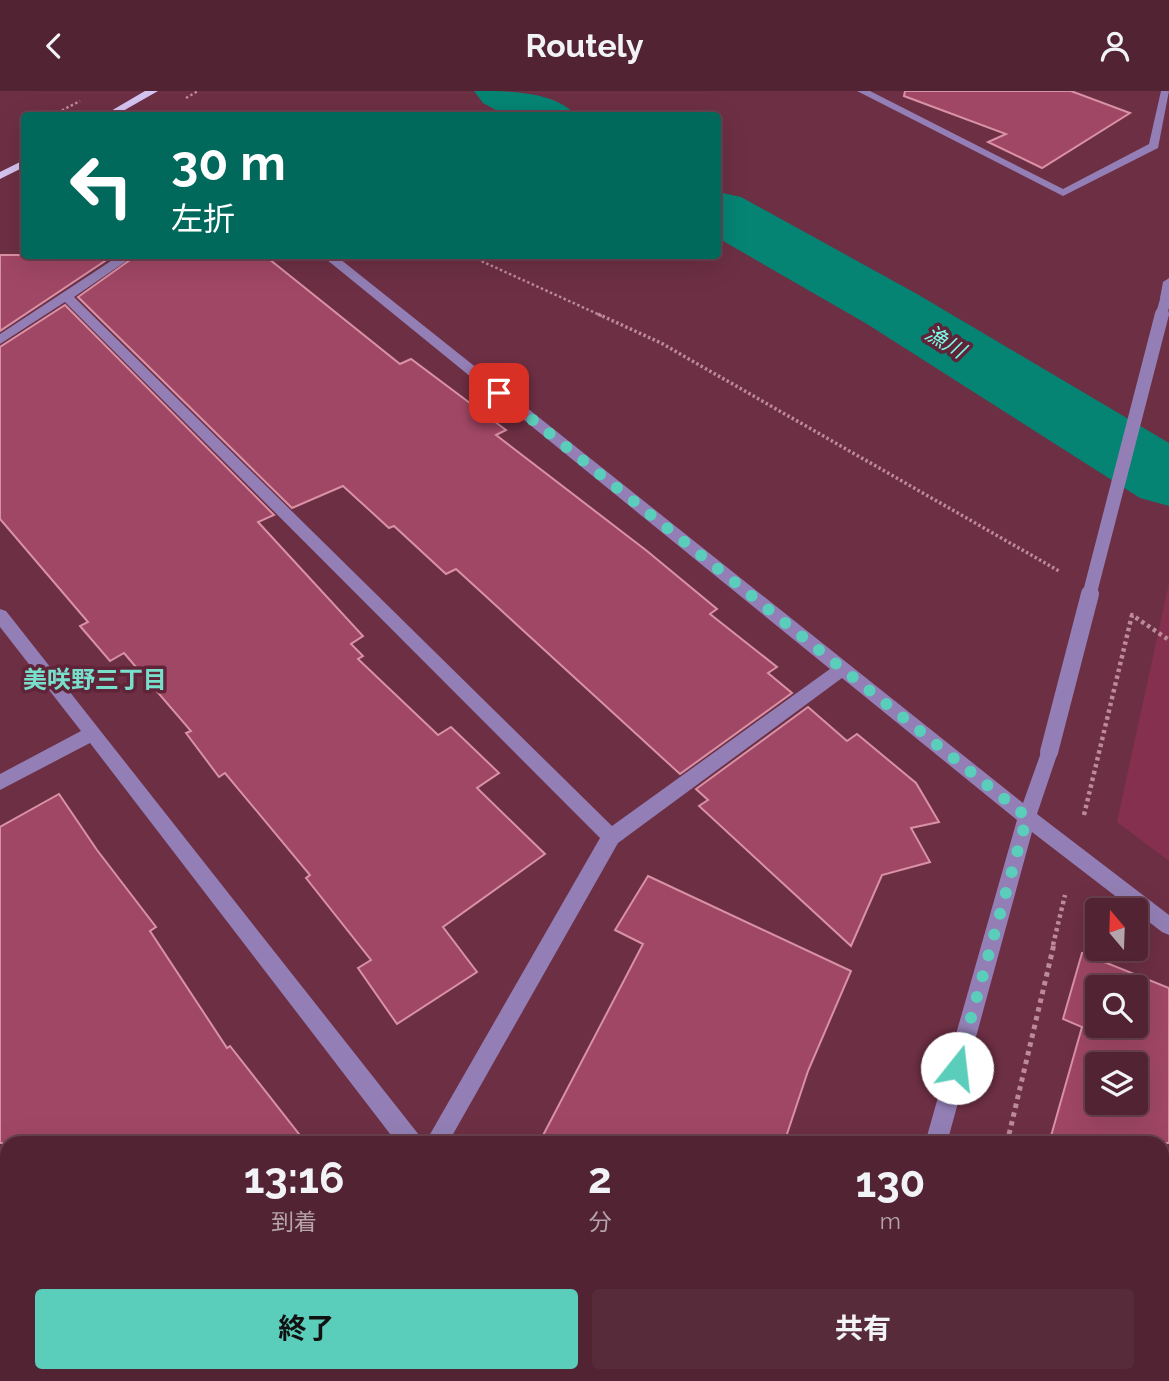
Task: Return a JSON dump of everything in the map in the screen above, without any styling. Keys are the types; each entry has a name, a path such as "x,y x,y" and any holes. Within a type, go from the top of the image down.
{"main road":[{"path":"114,112 153,91"},
{"path":"0,176 21,165"}],"street":[{"path":"862,91 1063,193 1154,146 1166,91"},
{"path":"0,340 124,259"},
{"path":"332,259 1027,817 1169,926"},
{"path":"938,1136 1027,817 1049,753 1169,282"},
{"path":"67,297 611,837"},
{"path":"0,615 406,1136"},
{"path":"440,1136 611,837 842,669"},
{"path":"0,783 91,734"}],"path":[{"path":"58,112 86,97"},
{"path":"477,259 661,343 1064,574"},
{"path":"1121,608 1169,640"},
{"path":"1009,1136 1132,615"}],"shaded area":[{"path":"1169,583 1169,861 1117,822"}],"building":[{"path":"905,91 1071,91 1130,113 1042,168 988,142 1006,134 904,96"},
{"path":"0,255 21,255 21,259 108,259 0,331"},
{"path":"131,259 269,259 400,364 411,359 506,430 496,435 647,551 717,609 710,614 777,667 768,673 792,693 680,774 456,569 446,574 394,526 389,528 343,486 292,508 78,297"},
{"path":"65,305 274,515 258,522 363,636 351,644 363,656 358,659 438,735 451,727 499,773 477,788 545,854 443,927 477,972 397,1024 358,968 371,960 306,878 310,875 225,773 219,777 186,733 191,731 124,653 110,661 80,626 88,622 0,519 0,347"},
{"path":"808,707 847,741 857,734 916,783 939,822 911,828 930,862 882,875 851,946 699,806 708,800 696,789"},
{"path":"59,794 97,850 156,927 150,931 227,1048 230,1046 301,1136 0,1136 0,827"},
{"path":"648,876 851,971 808,1071 786,1136 543,1136 643,944 615,930"},
{"path":"1082,953 1085,954 1085,961 1102,961 1137,975 1085,975 1085,1038 1148,1038 1148,980 1169,988 1169,1136 1051,1136 1082,1027 1063,1019"}],"waterway":[{"name":"漁川","path":"503,91 542,112"},
{"name":"漁川","path":"721,213 892,309 1169,479"}],"district":[{"name":"美咲野三丁目","path":"95,680"}],"route":[{"path":"499,393 1027,817 957,1068"}]}
